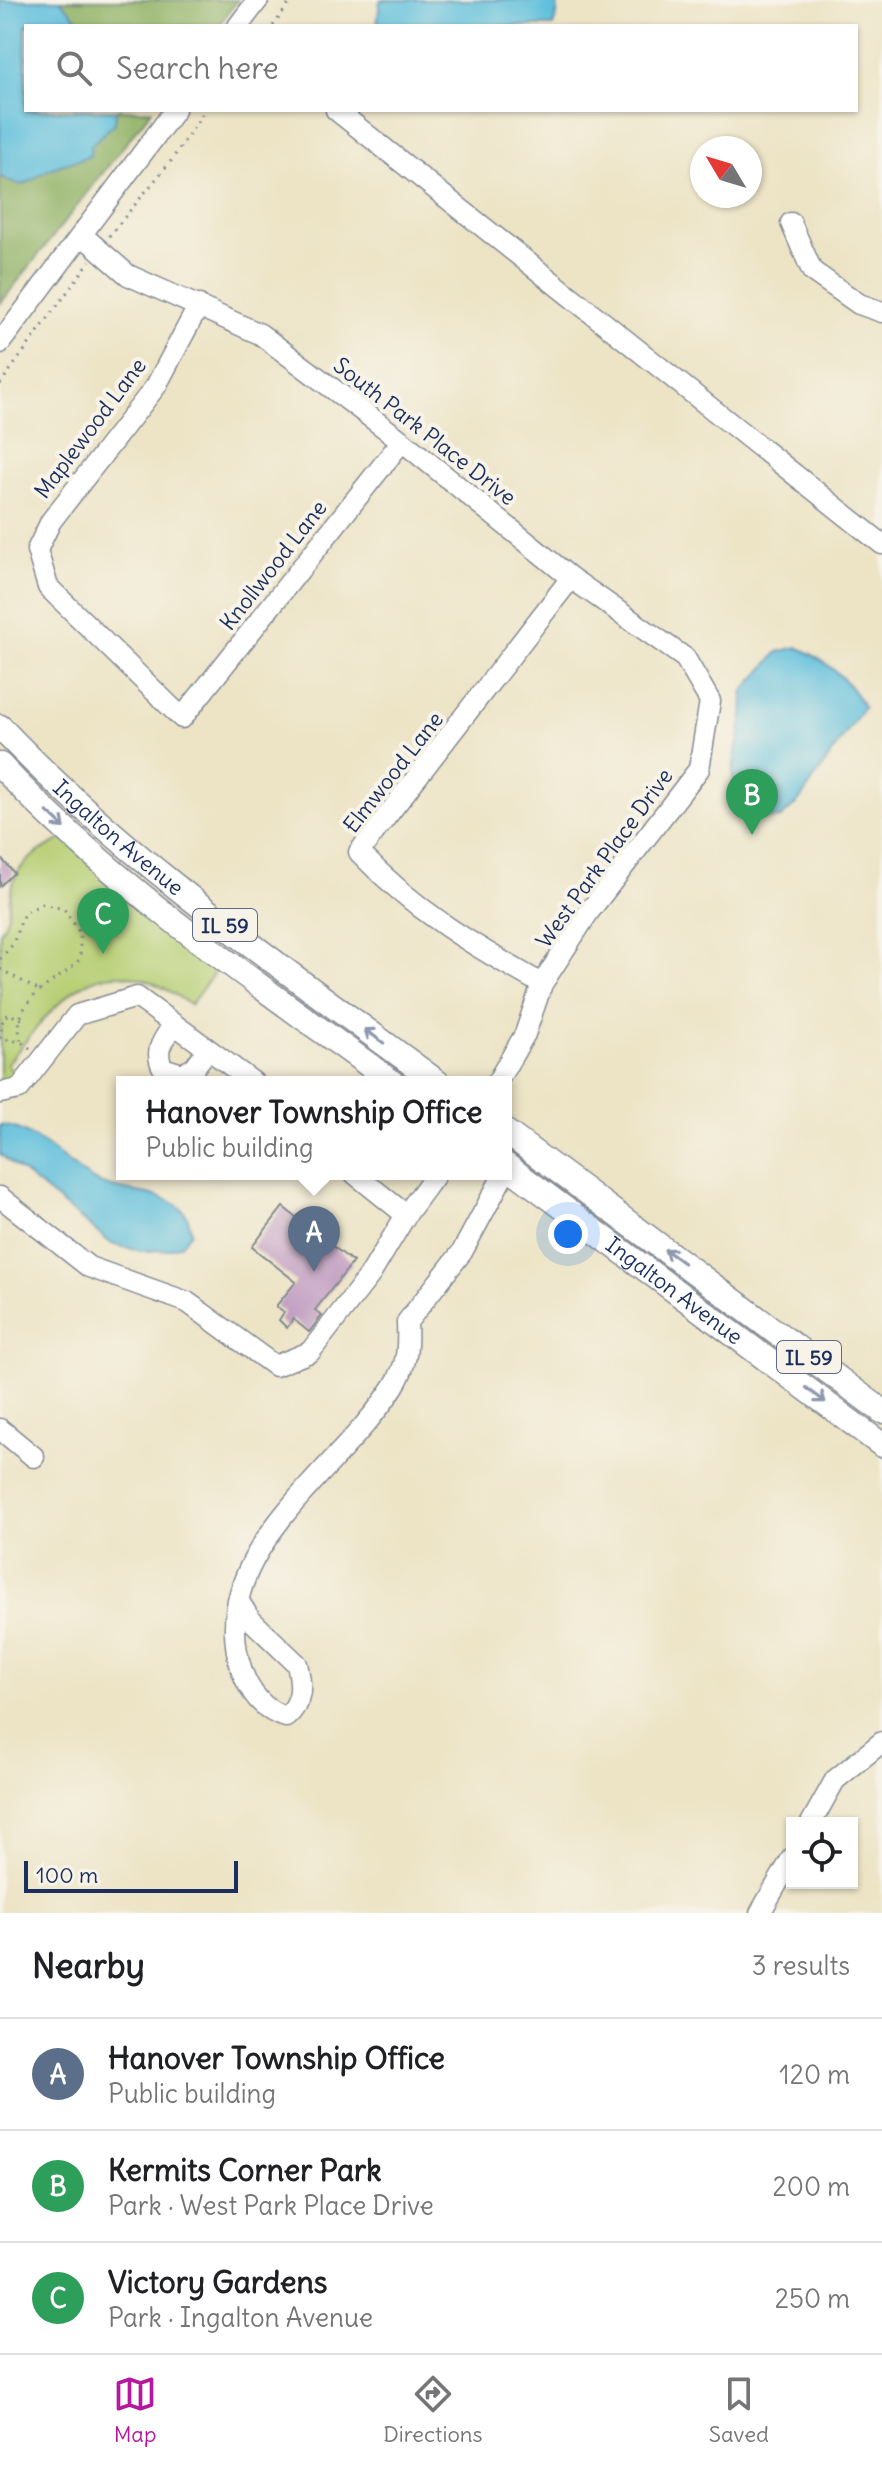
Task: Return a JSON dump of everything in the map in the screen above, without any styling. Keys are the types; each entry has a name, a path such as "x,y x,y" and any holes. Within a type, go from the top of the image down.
{"main road":[{"name":"Ingalton Avenue","path":"0,727 72,799 149,866 429,1076"},
{"name":"Ingalton Avenue","path":"0,765 54,818 141,894 384,1076"},
{"name":"Ingalton Avenue","path":"512,1136 882,1411"},
{"name":"Ingalton Avenue","path":"512,1173 882,1445"}],"street":[{"path":"239,24 253,2"},
{"path":"0,343 174,112"},
{"path":"339,112 882,544"},
{"path":"791,223 812,271 859,304 882,312"},
{"name":"South Park Place Drive","path":"82,235 128,275 260,334 402,441 571,578 685,658 710,701"},
{"name":"Maplewood Lane","path":"182,718 48,587 37,550 51,521 156,386 199,305"},
{"name":"Knollwood Lane","path":"182,718 402,441"},
{"name":"Elmwood Lane","path":"542,984 456,936 385,879 359,852 571,578"},
{"name":"West Park Place Drive","path":"500,1076 525,1034 542,984 588,913 699,769 710,701"},
{"path":"0,1093 19,1089 77,1015 137,997 245,1076"},
{"path":"174,1024 160,1045 158,1058 163,1068 182,1074 194,1068 208,1049"},
{"path":"362,1180 406,1215"},
{"path":"0,1197 89,1267 187,1302 275,1366 310,1352 370,1275 406,1215 432,1180"},
{"path":"238,1600 250,1619 297,1664 300,1696 295,1709 286,1717 266,1708 243,1674 234,1647 238,1600 247,1569 277,1523 395,1385 408,1356 407,1322 462,1252 500,1180"},
{"path":"0,1429 34,1457"},
{"path":"814,1817 835,1780 882,1742"},
{"path":"760,1913 786,1868"}],"path":[{"path":"274,24 292,0"},
{"path":"0,959 13,944 24,913 42,904 64,909 80,933 80,959 38,990 22,1019 21,1042"},
{"path":"0,969 38,990"},
{"path":"22,1019 8,1014 3,1018 0,1038 21,1042 34,1051"}],"green space":[{"path":"0,0 238,0 220,24 24,24 24,112 150,112 0,304"},
{"path":"64,838 220,965 190,1005 159,985 131,976 107,976 86,984 66,997 47,1016 7,1064 15,1074 0,1084 0,932 8,914 16,875 41,850"}],"water":[{"path":"0,0 60,0 82,24 24,24 24,112 116,112 115,123 91,145 90,156 51,169 24,184 0,176"},
{"path":"380,0 556,0 558,11 554,24 377,24"},
{"path":"797,647 836,671 864,707 799,801 781,818 765,819 733,778 743,714 743,692 778,652"},
{"path":"0,1125 38,1140 95,1181 159,1197 178,1206 189,1221 191,1232 181,1245 166,1250 141,1251 112,1244 0,1154"}],"building":[{"path":"0,857 14,873 0,886"},
{"path":"283,1207 353,1262 315,1310 322,1316 309,1332 293,1319 287,1328 279,1320 284,1312 276,1306 296,1282 252,1247"}],"place":[{"name":"Kermits Corner Park","path":"752,835"},
{"name":"Victory Gardens","path":"103,954"},
{"name":"Hanover Township Office","path":"314,1272"}]}
